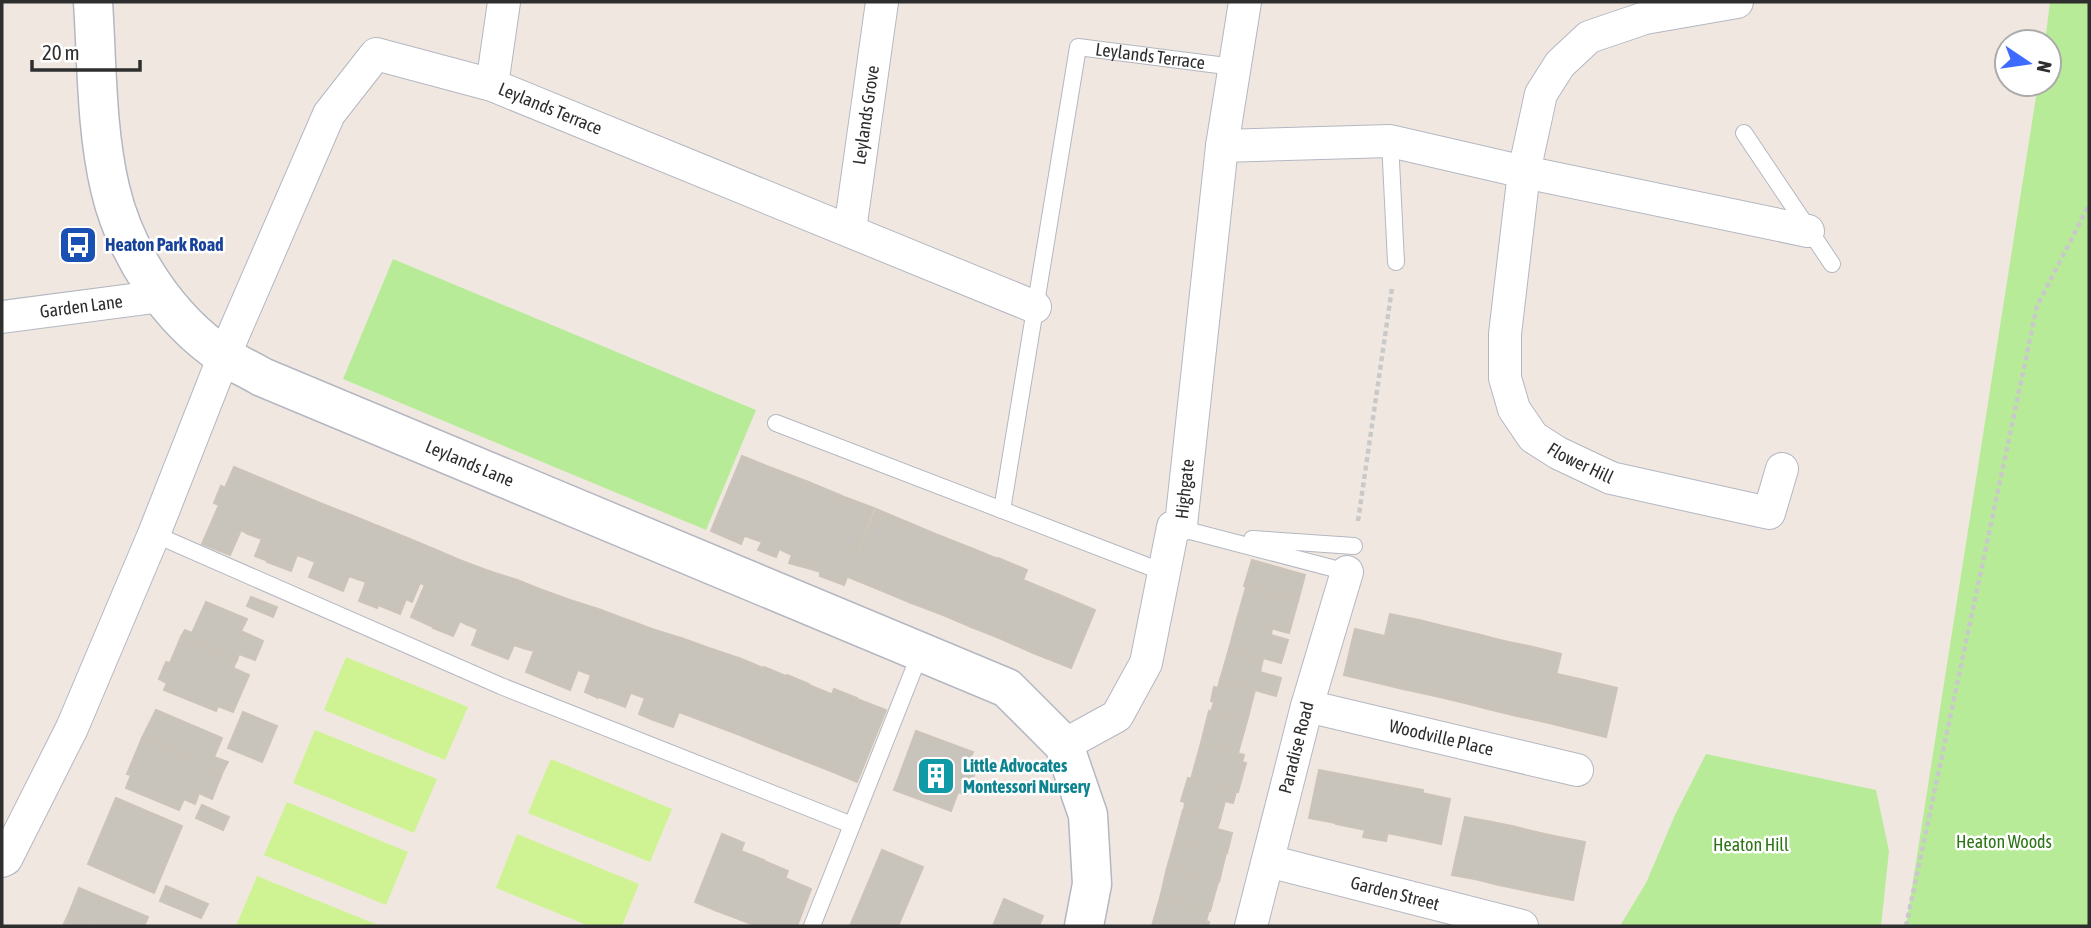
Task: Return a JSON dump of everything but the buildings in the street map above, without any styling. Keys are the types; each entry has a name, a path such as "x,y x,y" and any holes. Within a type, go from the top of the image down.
{"street":[{"name":"Leylands Lane","path":"93,2 102,134 110,188 124,230 143,269 162,296 188,326 224,356 262,377 1007,688 1064,745"},
{"path":"492,85 504,2"},
{"name":"Leylands Grove","path":"850,230 882,2"},
{"name":"Highgate","path":"1064,745 1117,716 1146,663 1163,572 1177,526 1222,146 1245,2"},
{"name":"Flower Hill","path":"1737,2 1645,18 1589,37 1560,64 1541,94 1524,173 1505,334 1505,378 1514,409 1533,437 1558,453 1611,478 1769,513 1782,469"},
{"name":"Leylands Terrace","path":"224,356 329,114 376,54 492,85 1035,307"},
{"path":"1222,146 1391,141 1524,173 1808,231"},
{"name":"Garden Lane","path":"2,317 162,296"},
{"path":"2,861 6,859 72,728 155,534 224,356"},
{"name":"Paradise Road","path":"1251,926 1307,706 1351,559"},
{"name":"Woodville Place","path":"1307,706 1577,770"},
{"path":"1064,745 1088,815 1091,884 1084,926"},
{"name":"Garden Street","path":"1268,861 1522,926"}],"lane":[{"name":"Leylands Terrace","path":"1002,510 1078,47 1234,67"},
{"path":"1744,133 1832,264"},
{"path":"1391,141 1396,262"},
{"path":"776,423 1163,572"},
{"path":"1177,526 1351,559"},
{"path":"1177,526 1217,537 1351,559"},
{"path":"155,534 501,686 852,825"},
{"path":"812,926 921,651"}],"path":[{"path":"1906,926 2037,306 2089,205"},
{"path":"1351,559 1396,262"}],"green space":[{"name":"Heaton Woods","path":"2050,2 2089,2 2089,926 1906,926 2036,98 2063,98 2063,28 2047,28"},
{"path":"393,259 756,410 706,530 343,379"},
{"path":"346,657 468,707 445,760 324,710"},
{"path":"315,730 437,779 414,833 293,783"},
{"name":"Heaton Hill","path":"1706,754 1876,790 1889,851 1881,926 1620,926 1646,883 1675,815"},
{"path":"551,759 672,809 650,862 528,813"},
{"path":"287,802 408,852 386,905 264,855"},
{"path":"517,834 639,884 622,926 589,926 496,888"},
{"path":"257,876 378,925 236,926"}],"place":[{"name":"Heaton Park Road","path":"78,245"},
{"name":"Little Advocates Montessori Nursery","path":"936,776"}]}
